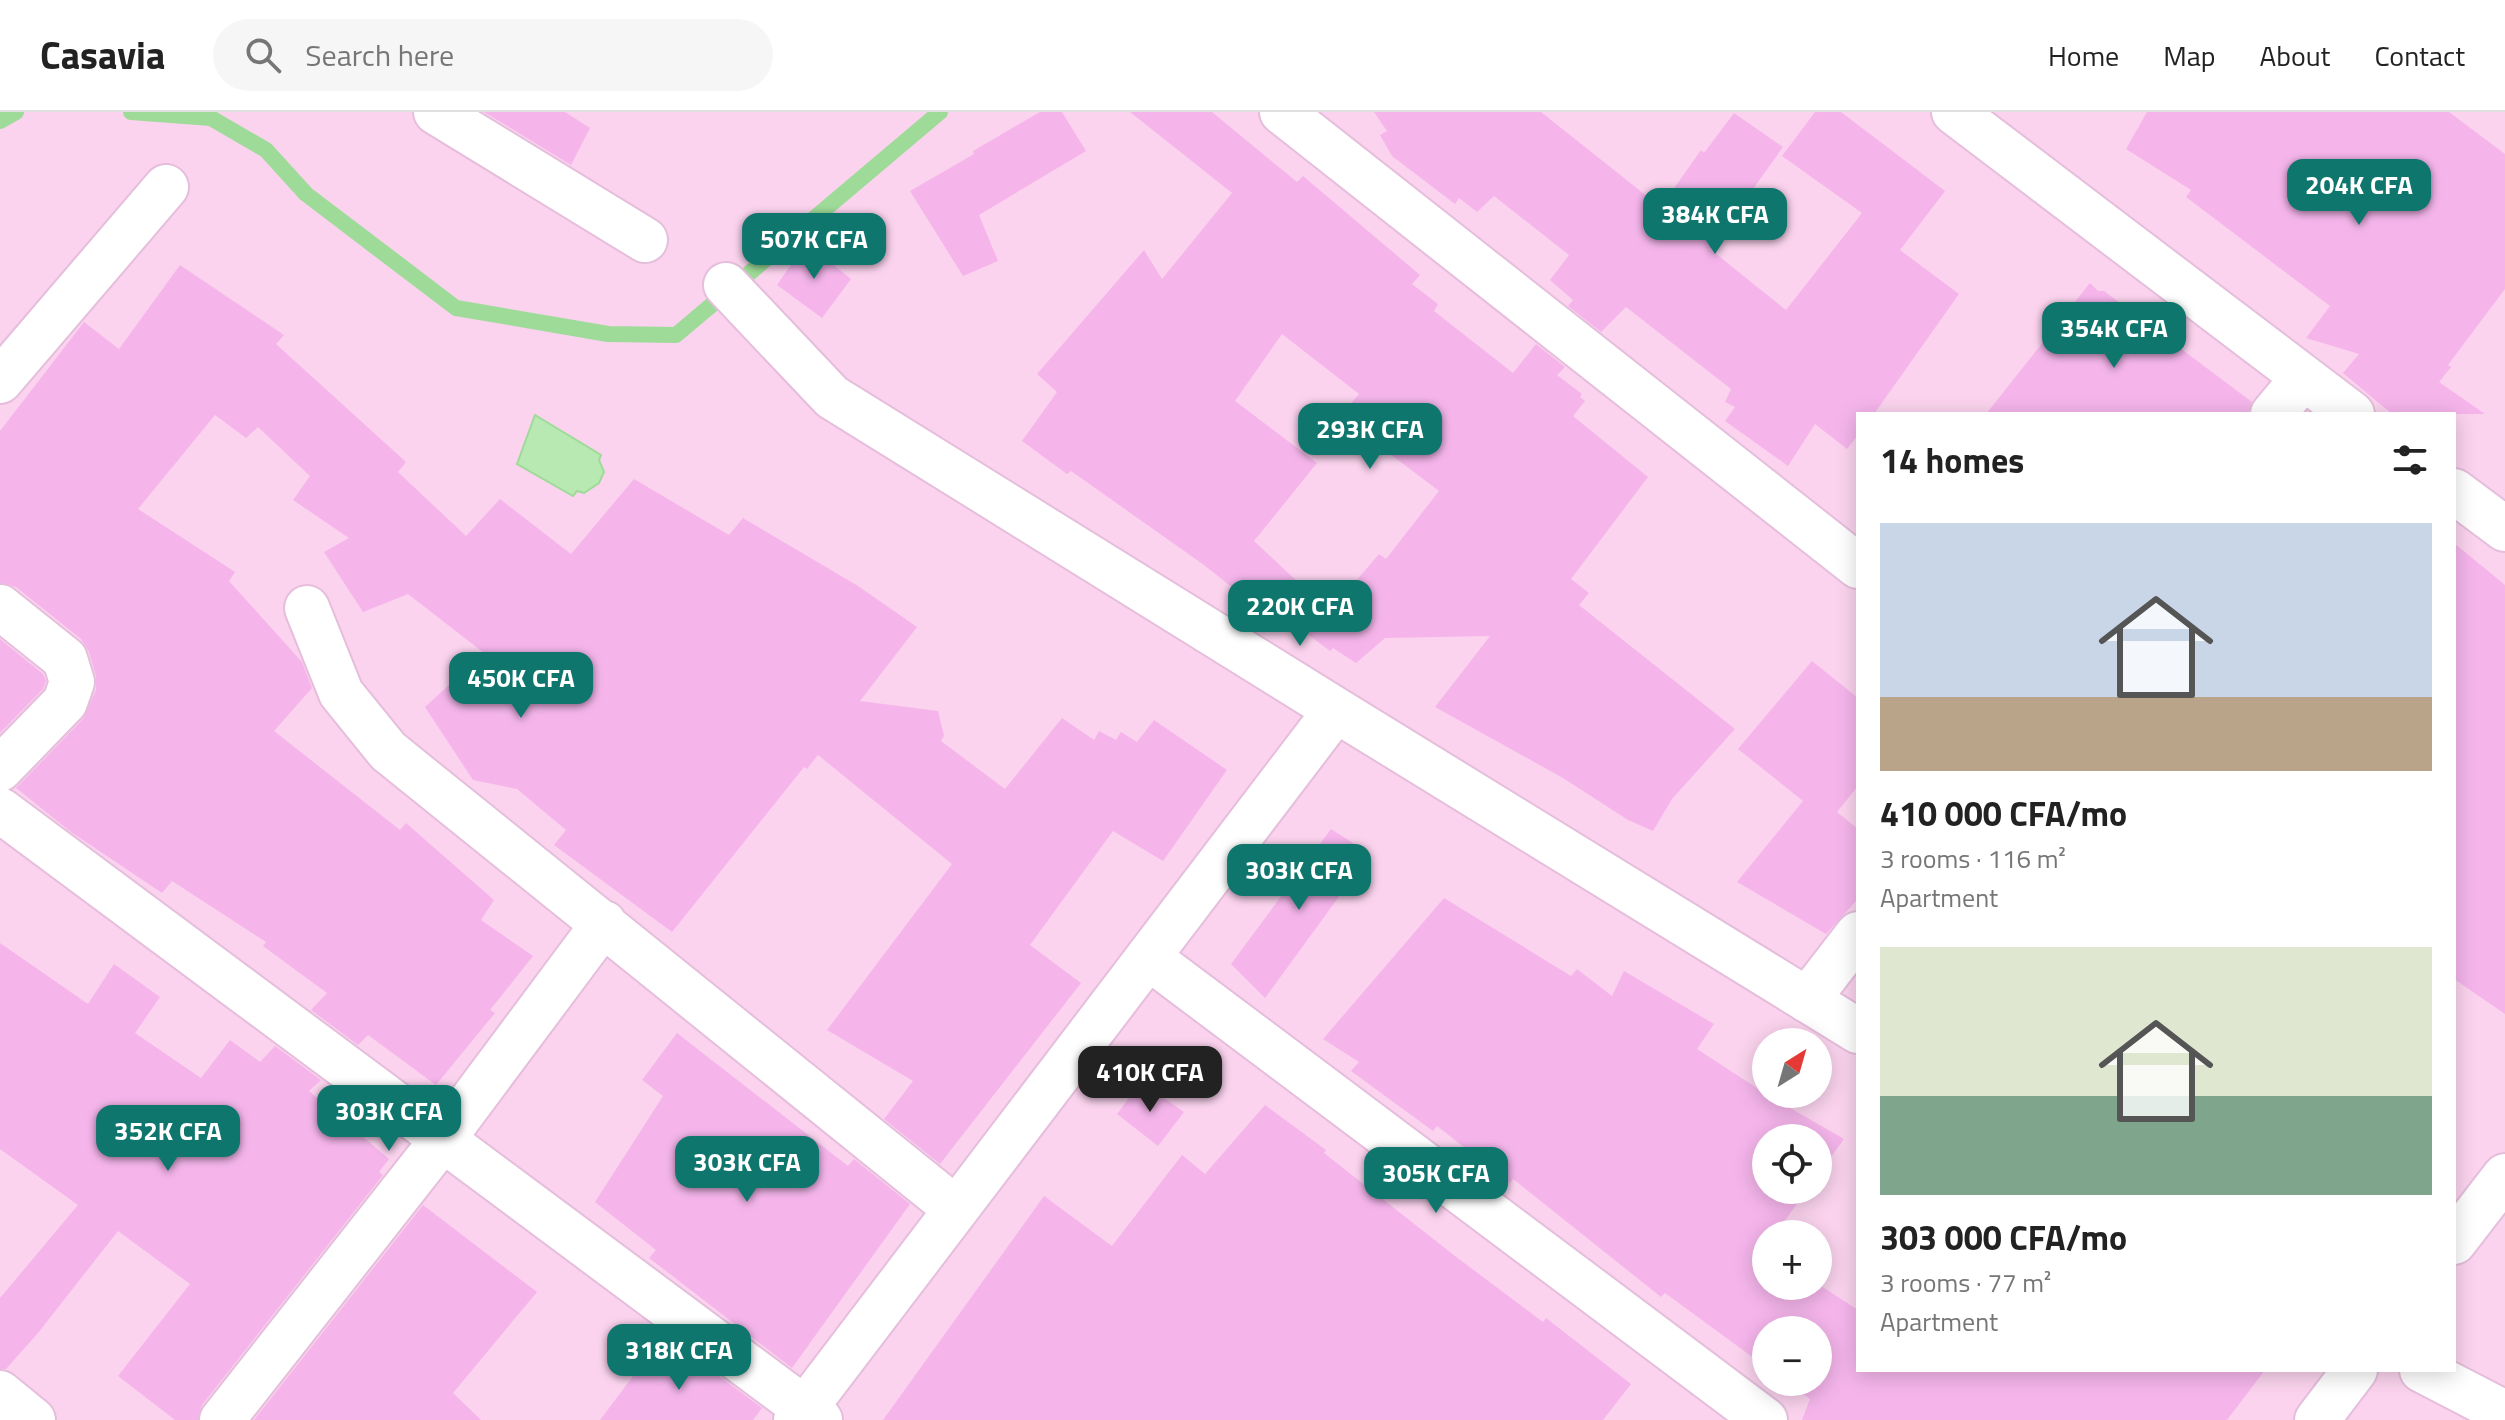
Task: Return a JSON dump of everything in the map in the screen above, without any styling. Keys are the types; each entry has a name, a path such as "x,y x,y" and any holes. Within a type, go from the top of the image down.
{"street":[{"path":"436,112 645,240"},
{"path":"1282,112 1856,564"},
{"path":"1954,112 2349,412"},
{"path":"0,381 166,187"},
{"path":"726,285 832,397 1856,1030"},
{"path":"2275,412 2303,378"},
{"path":"2456,492 2505,529"},
{"path":"0,607 65,659 72,682 65,702 0,769"},
{"path":"307,608 341,693 388,751 956,1209"},
{"path":"0,810 443,1139 807,1416 956,1209 1336,710"},
{"path":"222,1420 443,1139 604,923"},
{"path":"1807,1000 1856,937"},
{"path":"1148,957 1765,1420"},
{"path":"2456,1239 2505,1176"},
{"path":"2317,1420 2353,1372"},
{"path":"2426,1372 2505,1413"},
{"path":"0,1393 33,1420"}],"shaded area":[{"path":"0,112 2505,112 2505,1420 0,1420"},
{"path":"535,415 601,455 599,460 604,472 599,483 584,493 577,491 573,496 517,464"}],"building":[{"path":"484,112 565,112 590,128 571,165"},
{"path":"1040,112 1062,112 1086,151 979,215 998,261 963,276 910,191"},
{"path":"1130,112 1212,112 1297,182 1303,176 1420,275 1412,284 1438,304 1434,311 1513,373 1536,344 1565,367 1557,375 1582,394 1580,397 1585,401 1573,416 1648,477 1571,579 1589,593 1579,605 1735,729 1672,799 1653,831 1628,820 1563,778 1435,707 1490,636 1385,638 1356,663 1333,648 1330,651 1258,597 1256,599 1246,592 1243,596 1071,471 1067,474 1022,441 1057,392 1037,374 1144,250 1162,279 1232,193","holes":["1282,334 1359,394 1340,416 1439,491 1386,559 1379,554 1350,588 1346,586 1328,610 1254,541 1317,463 1235,401"]},
{"path":"1374,112 1541,112 1653,201 1660,191 1668,197 1701,150 1704,153 1734,113 1783,147 1710,249 1786,310 1862,213 1782,156 1815,112 1841,112 1945,191 1900,250 1959,294 1875,412 1856,412 1856,438 1847,449 1815,424 1788,466 1725,421 1735,407 1725,402 1731,389 1626,307 1601,332 1568,306 1573,300 1550,280 1569,255 1494,196 1477,212 1459,198 1455,204 1392,156 1380,135 1387,131"},
{"path":"2147,112 2449,112 2505,154 2505,289 2448,365 2451,367 2439,382 2485,414 2390,412 2343,373 2359,354 2306,338 2330,306 2186,197 2191,190 2126,149"},
{"path":"806,243 851,279 822,318 777,285"},
{"path":"180,265 284,335 276,344 406,462 398,472 466,536 500,499 571,554 634,479 729,535 743,518 858,586 917,627 860,701 938,711 944,736 941,741 1005,789 1062,718 1094,740 1099,731 1116,740 1121,732 1137,742 1154,720 1227,770 1163,861 1113,831 1030,945 1081,983 940,1164 884,1119 913,1081 827,1030 952,864 818,755 807,769 804,767 672,932 554,845 566,830 517,789 473,780 425,707 484,653 408,594 363,612 324,552 349,538 293,500 310,476 258,427 246,438 215,415 138,509 235,572 229,581 302,662 312,688 274,731 400,830 406,823 494,900 481,920 533,956 490,1010 495,1013 436,1085 368,1035 358,1045 311,1010 327,993 263,946 266,942 172,881 162,893 71,832 16,788 83,719 96,690 96,676 89,652 81,639 16,587 0,583 0,431 84,322 119,349"},
{"path":"2090,283 2252,402 2250,412 1988,412"},
{"path":"2456,545 2505,585 2505,1014 2456,980"},
{"path":"0,639 43,674 46,681 43,689 0,733"},
{"path":"1812,661 1856,696 1856,788 1837,812 1856,827 1856,901 1826,934 1737,882 1803,801 1738,749"},
{"path":"1331,829 1370,854 1265,998 1231,964"},
{"path":"1444,898 1571,976 1577,969 1612,996 1624,971 1714,1024 1697,1049 1752,1085 1752,1108 1790,1108 1818,1124 1752,1124 1752,1204 1797,1204 1785,1220 1752,1220 1752,1300 1832,1300 1832,1293 1856,1309 1856,1372 2263,1372 2227,1420 1802,1420 1810,1399 1806,1396 1832,1396 1832,1316 1752,1316 1752,1357 1665,1293 1661,1297 1513,1179 1510,1183 1437,1126 1433,1131 1351,1071 1359,1062 1323,1039"},
{"path":"0,943 88,1004 114,964 160,997 135,1033 201,1078 230,1040 260,1062 275,1046 321,1080 309,1091 389,1159 379,1172 383,1175 202,1405 198,1420 175,1420 118,1376 190,1284 118,1231 38,1333 6,1369 0,1369 0,1298 78,1205 0,1149"},
{"path":"677,1033 848,1166 854,1159 910,1204 792,1368 649,1258 656,1250 595,1202 663,1096 642,1080"},
{"path":"1141,1082 1184,1112 1158,1146 1117,1114"},
{"path":"1265,1105 1326,1150 1324,1153 1455,1256 1543,1322 1546,1318 1631,1384 1603,1420 883,1420 1044,1196 1112,1246 1182,1155 1205,1174"},
{"path":"1832,1132 1844,1139 1832,1156"},
{"path":"423,1205 537,1292 453,1393 481,1420 254,1420"},
{"path":"669,1339 762,1408 753,1420 600,1420 646,1359 649,1362"}],"waterway":[{"path":"0,121 16,112"},
{"path":"131,112 211,118 266,150 306,194 456,308 608,334 676,335 940,112"}]}
